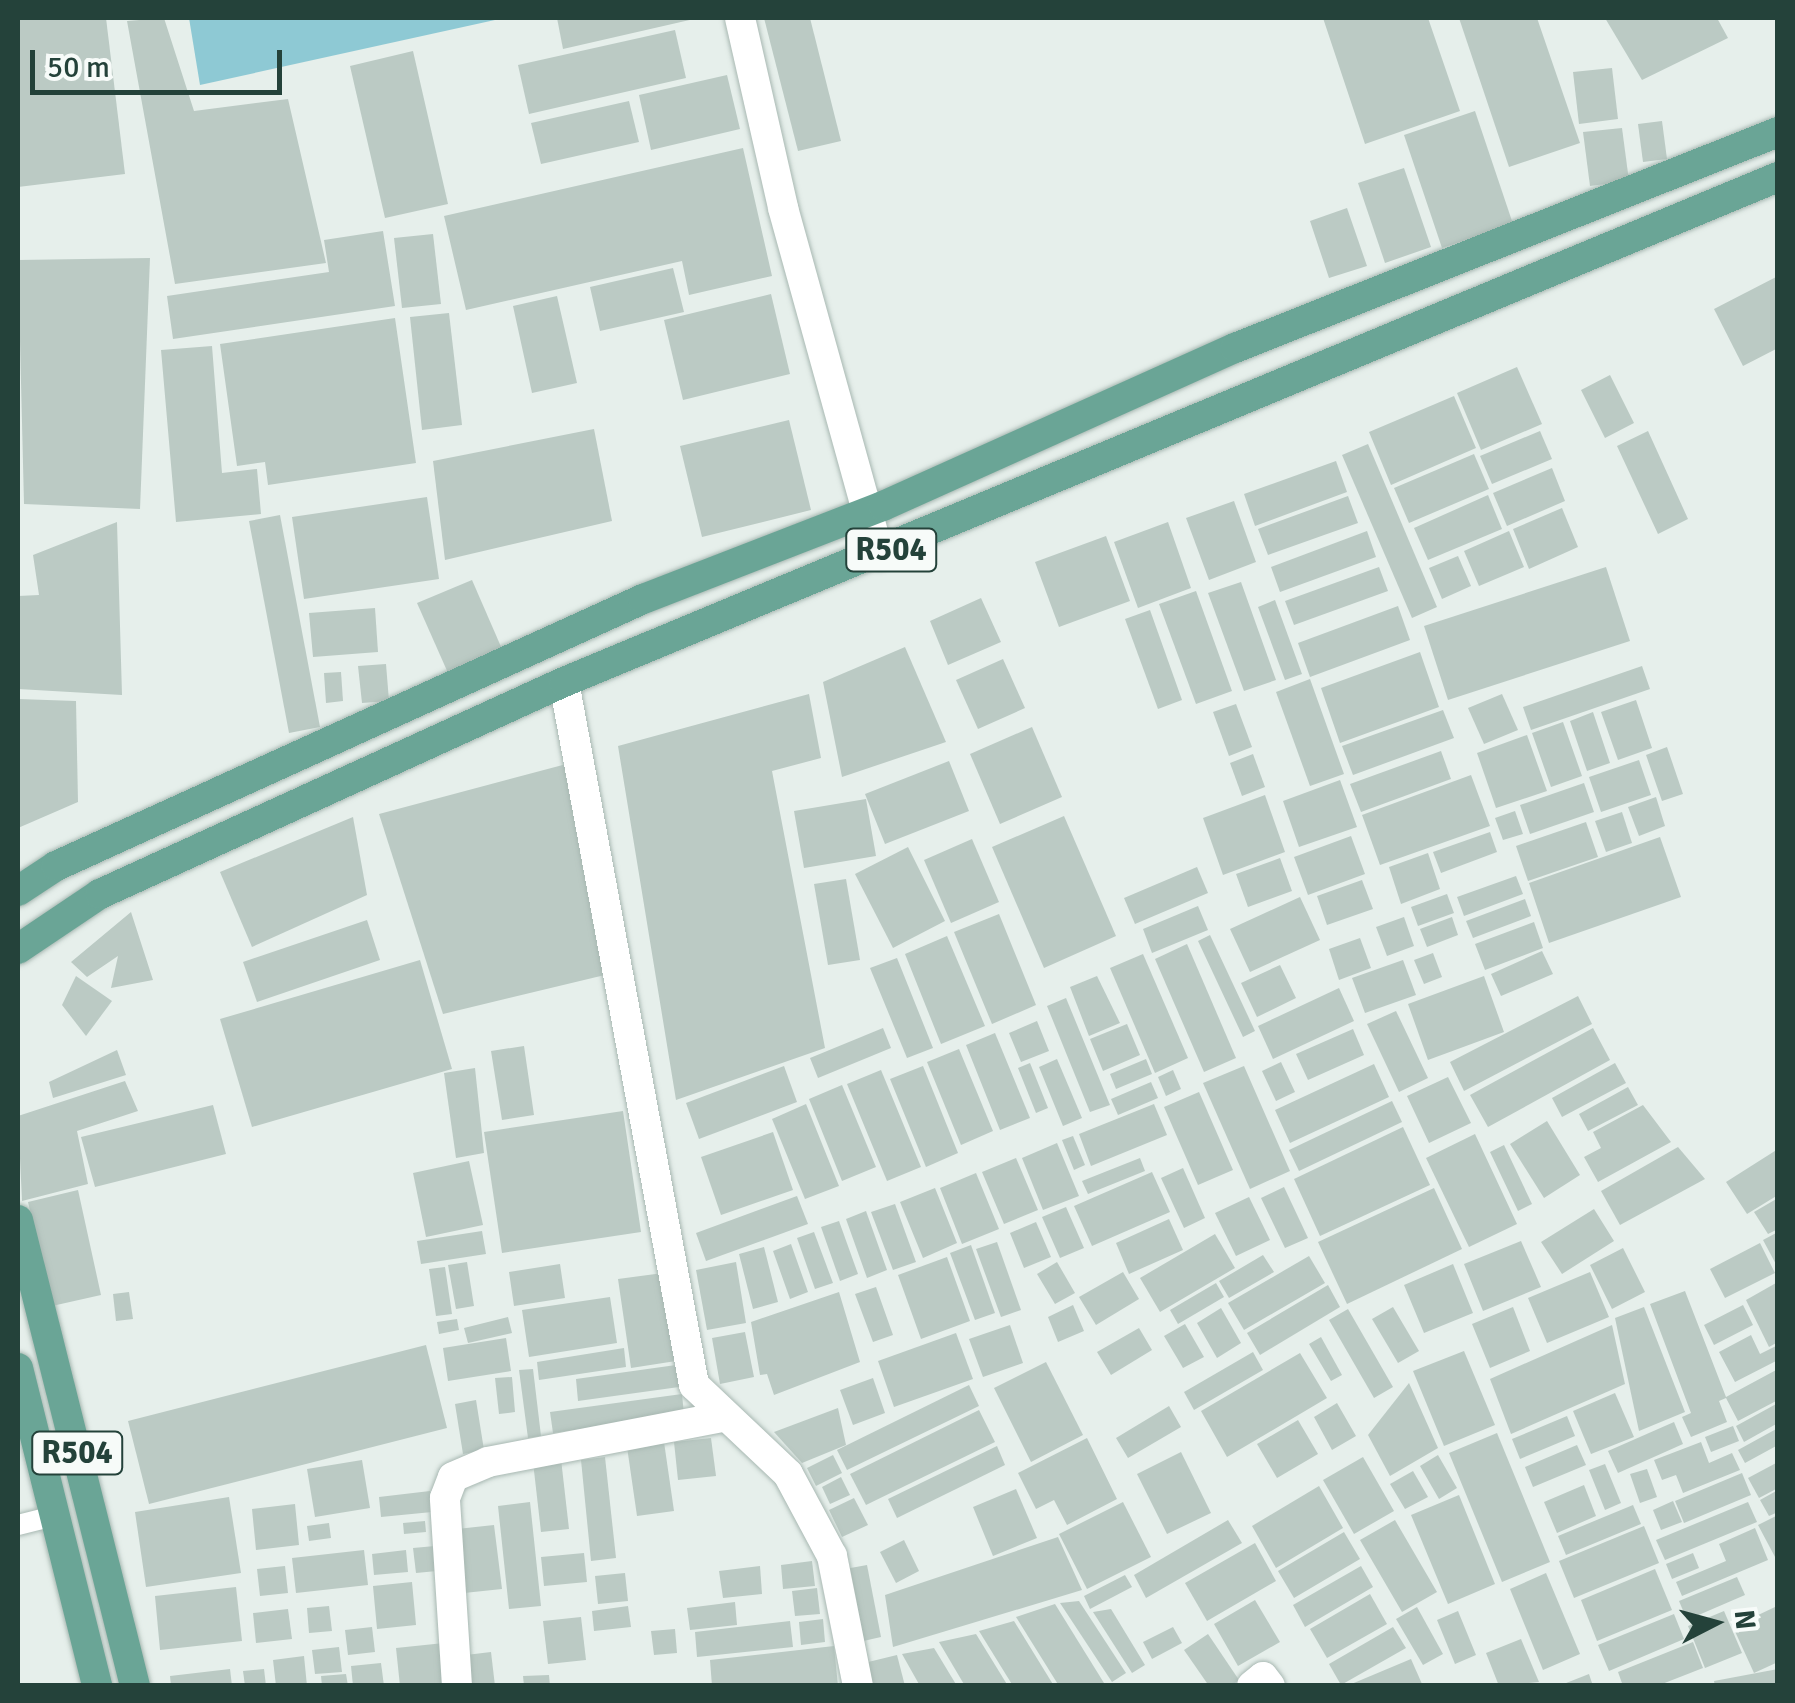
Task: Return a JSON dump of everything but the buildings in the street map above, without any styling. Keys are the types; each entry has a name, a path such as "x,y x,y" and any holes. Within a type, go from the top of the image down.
{"main road":[{"name":"R504","path":"18,892 56,866 643,599 867,512 1235,348 1778,132"},
{"name":"R504","path":"18,949 100,894 564,682 878,555 1778,177"},
{"name":"R504","path":"18,1220 136,1686"},
{"name":"R504","path":"18,1368 97,1686"}],"street":[{"path":"740,18 784,208 878,555"},
{"path":"564,682 694,1385 788,1474 832,1556 858,1686"},
{"path":"457,1686 445,1498 453,1477 488,1462 726,1416"},
{"path":"1252,1686 1263,1677 1270,1686"}],"lane":[{"path":"18,1524 55,1516"}],"water":[{"path":"189,18 504,18 200,85"}]}
